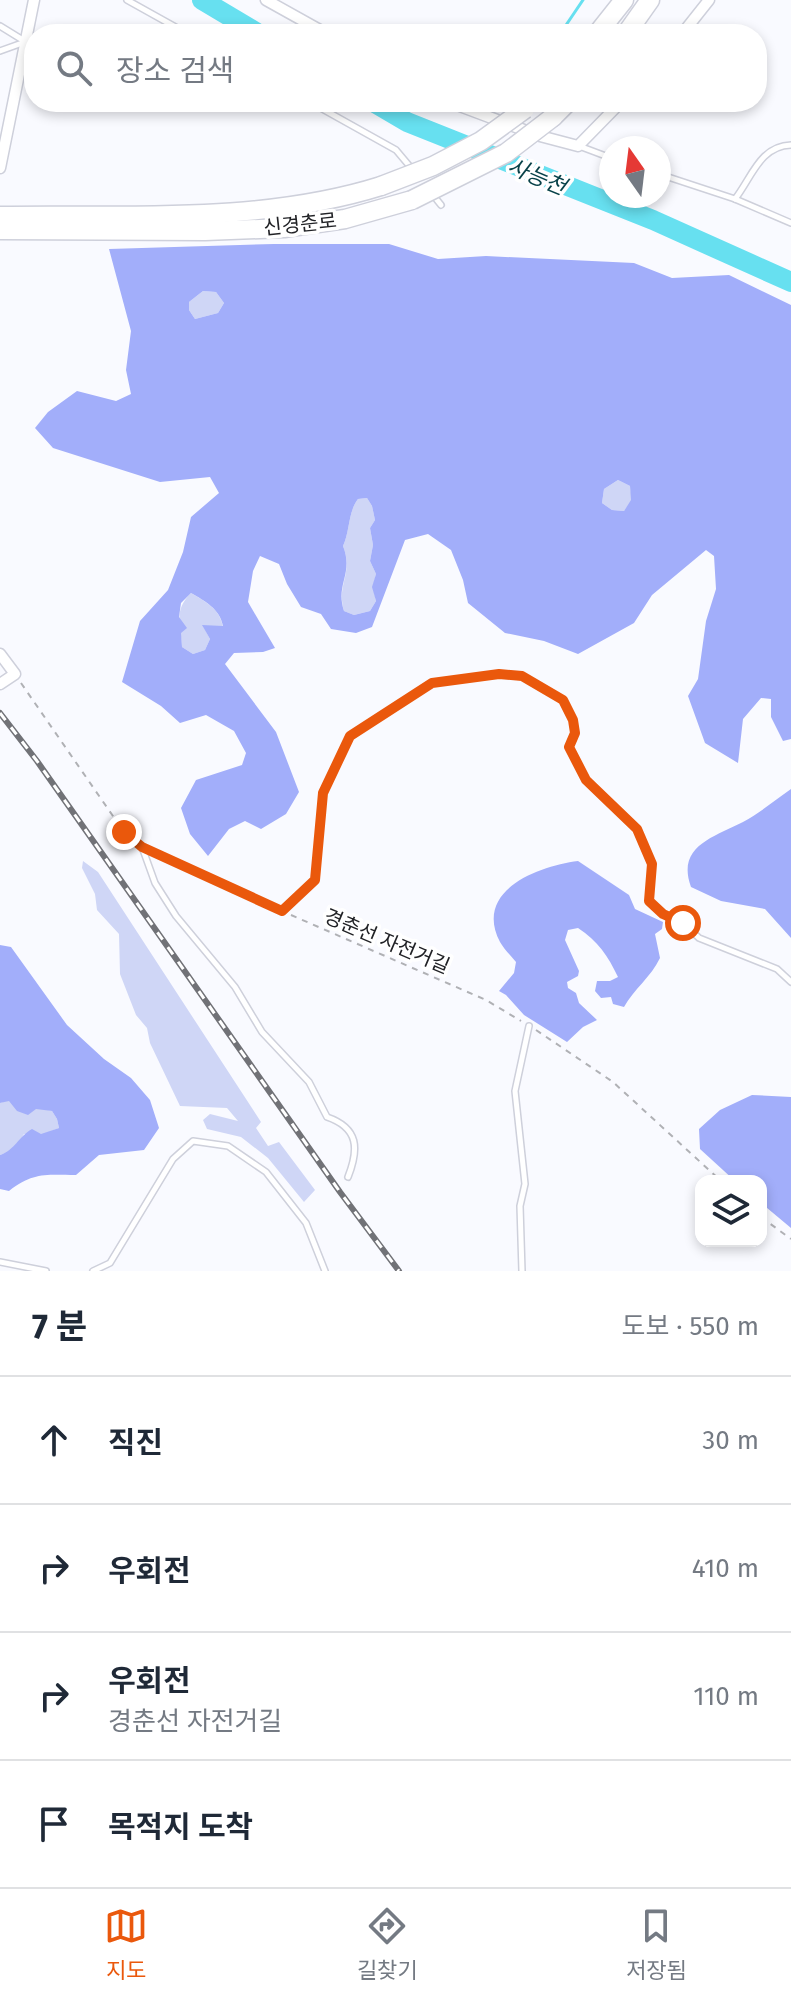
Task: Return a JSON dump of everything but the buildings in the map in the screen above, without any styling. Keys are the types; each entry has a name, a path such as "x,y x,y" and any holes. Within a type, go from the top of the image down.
{"highway":[{"path":"605,24 624,0"},
{"path":"634,24 650,2"},
{"name":"신경춘로","path":"0,216 237,212 297,207 340,199 433,166 481,141 521,112"},
{"name":"신경춘로","path":"0,230 205,231 284,228 345,219 412,200 506,153 558,112"}],"street":[{"path":"29,24 34,0"},
{"path":"266,0 309,24"},
{"path":"690,24 709,0"},
{"path":"0,168 24,52"},
{"path":"476,112 540,136 578,146 611,112"},
{"path":"0,654 15,674 0,684"}],"lane":[{"path":"127,0 170,24"},
{"path":"0,26 24,41"},
{"path":"0,51 24,43"},
{"path":"328,112 396,150 441,205"},
{"path":"735,199 767,151 780,145 791,145"},
{"path":"578,146 599,154"},
{"path":"671,178 735,199 791,223"},
{"path":"282,911 315,880 323,793 350,736 432,683 499,674 522,676 563,700 573,720 575,733 569,747 586,780 637,829 652,864 649,901 663,914 683,923 699,938 777,969 791,982"},
{"path":"142,847 155,883 176,916 235,987 262,1032 309,1082 327,1117 341,1122 352,1134 355,1158 348,1177"},
{"path":"522,1271 520,1206 525,1184 515,1091 529,1026"},
{"path":"93,1271 110,1263 173,1159 193,1141 228,1146 266,1172 306,1223 325,1271"},
{"path":"0,1262 46,1271"}],"path":[{"name":"경춘선 자전거길","path":"15,674 124,832 142,847 486,1000 613,1082 714,1175"},
{"path":"767,1221 791,1239"}],"shaded area":[{"path":"389,244 438,259 486,256 634,263 672,278 729,275 791,305 791,739 783,741 771,717 771,699 761,698 743,719 738,763 705,743 688,696 698,679 706,621 716,589 714,556 706,550 652,595 634,623 578,654 544,641 505,633 468,603 451,550 428,534 405,540 372,627 356,633 331,629 321,614 301,607 279,564 260,556 253,571 248,602 275,648 263,652 234,653 225,664 276,732 299,792 286,814 261,829 245,821 229,829 208,856 190,834 181,808 196,780 242,765 246,753 234,731 206,715 180,723 161,706 122,682 140,621 168,590 183,552 191,517 219,493 210,477 160,482 53,448 35,428 48,412 77,391 116,401 131,394 126,370 131,331 109,249","holes":["203,291 216,292 224,303 218,313 195,319 189,310 189,302","618,480 630,486 631,500 624,511 612,510 602,503 604,489","367,498 375,520 370,528 373,545 370,561 376,574 372,587 376,601 370,611 354,615 344,611 342,602 347,564 343,546 358,499","191,593 219,615 223,626 202,625 210,639 205,650 193,654 182,647 181,633 187,628 179,617 181,603"]},
{"path":"203,291 216,292 224,303 218,313 195,319 189,310 189,302"},
{"path":"618,480 630,486 632,500 624,511 612,510 602,503 604,489"},
{"path":"367,498 375,520 370,528 373,545 370,561 376,574 373,587 376,601 370,611 354,615 344,611 342,602 347,564 343,546 355,504 358,499"},
{"path":"191,593 216,611 223,627 203,626 210,639 205,650 193,654 182,647 179,618 182,606"},
{"path":"791,789 791,938 765,909 721,901 691,887 688,873 693,852 700,845 749,818"},
{"path":"83,861 98,872 261,1122 256,1128 268,1146 279,1142 315,1190 304,1202 268,1158 241,1137 207,1129 203,1120 210,1114 238,1121 227,1108 180,1106 150,1043 147,1028 136,1015 120,974 119,934 97,910 95,894 82,868"},
{"path":"578,861 629,895 635,909 663,922 662,929 655,934 660,958 624,1007 613,1004 611,997 601,998 595,991 597,981 610,981 618,977 602,950 578,928 568,930 565,940 579,971 578,976 567,982 568,988 576,993 579,1003 597,1020 583,1027 567,1042 524,1015 499,991 514,973 516,962 500,942 494,924 495,908 514,884 546,868"},
{"path":"0,945 11,947 67,1025 104,1059 131,1078 150,1100 159,1128 144,1150 99,1155 76,1175 40,1176 26,1180 9,1191 0,1189 0,1155 32,1129 41,1134 59,1128 52,1111 36,1109 28,1115 17,1111 9,1101 0,1103"},
{"path":"752,1095 791,1097 791,1228 767,1208 767,1175 728,1175 700,1149 699,1129 720,1110"},
{"path":"9,1100 52,1111 59,1128 41,1135 24,1134 13,1150 0,1155 0,1103"}],"waterway":[{"name":"사능천","path":"202,0 242,24"},
{"path":"567,24 583,0"},
{"name":"사능천","path":"390,112 407,122 653,220 791,282"}],"railway":[{"path":"0,713 399,1271"}],"route":[{"path":"124,832 142,847 282,911 315,880 323,793 350,736 432,683 499,674 522,676 563,700 573,720 575,733 569,747 586,780 637,829 652,864 649,901 663,914 683,923"}]}
